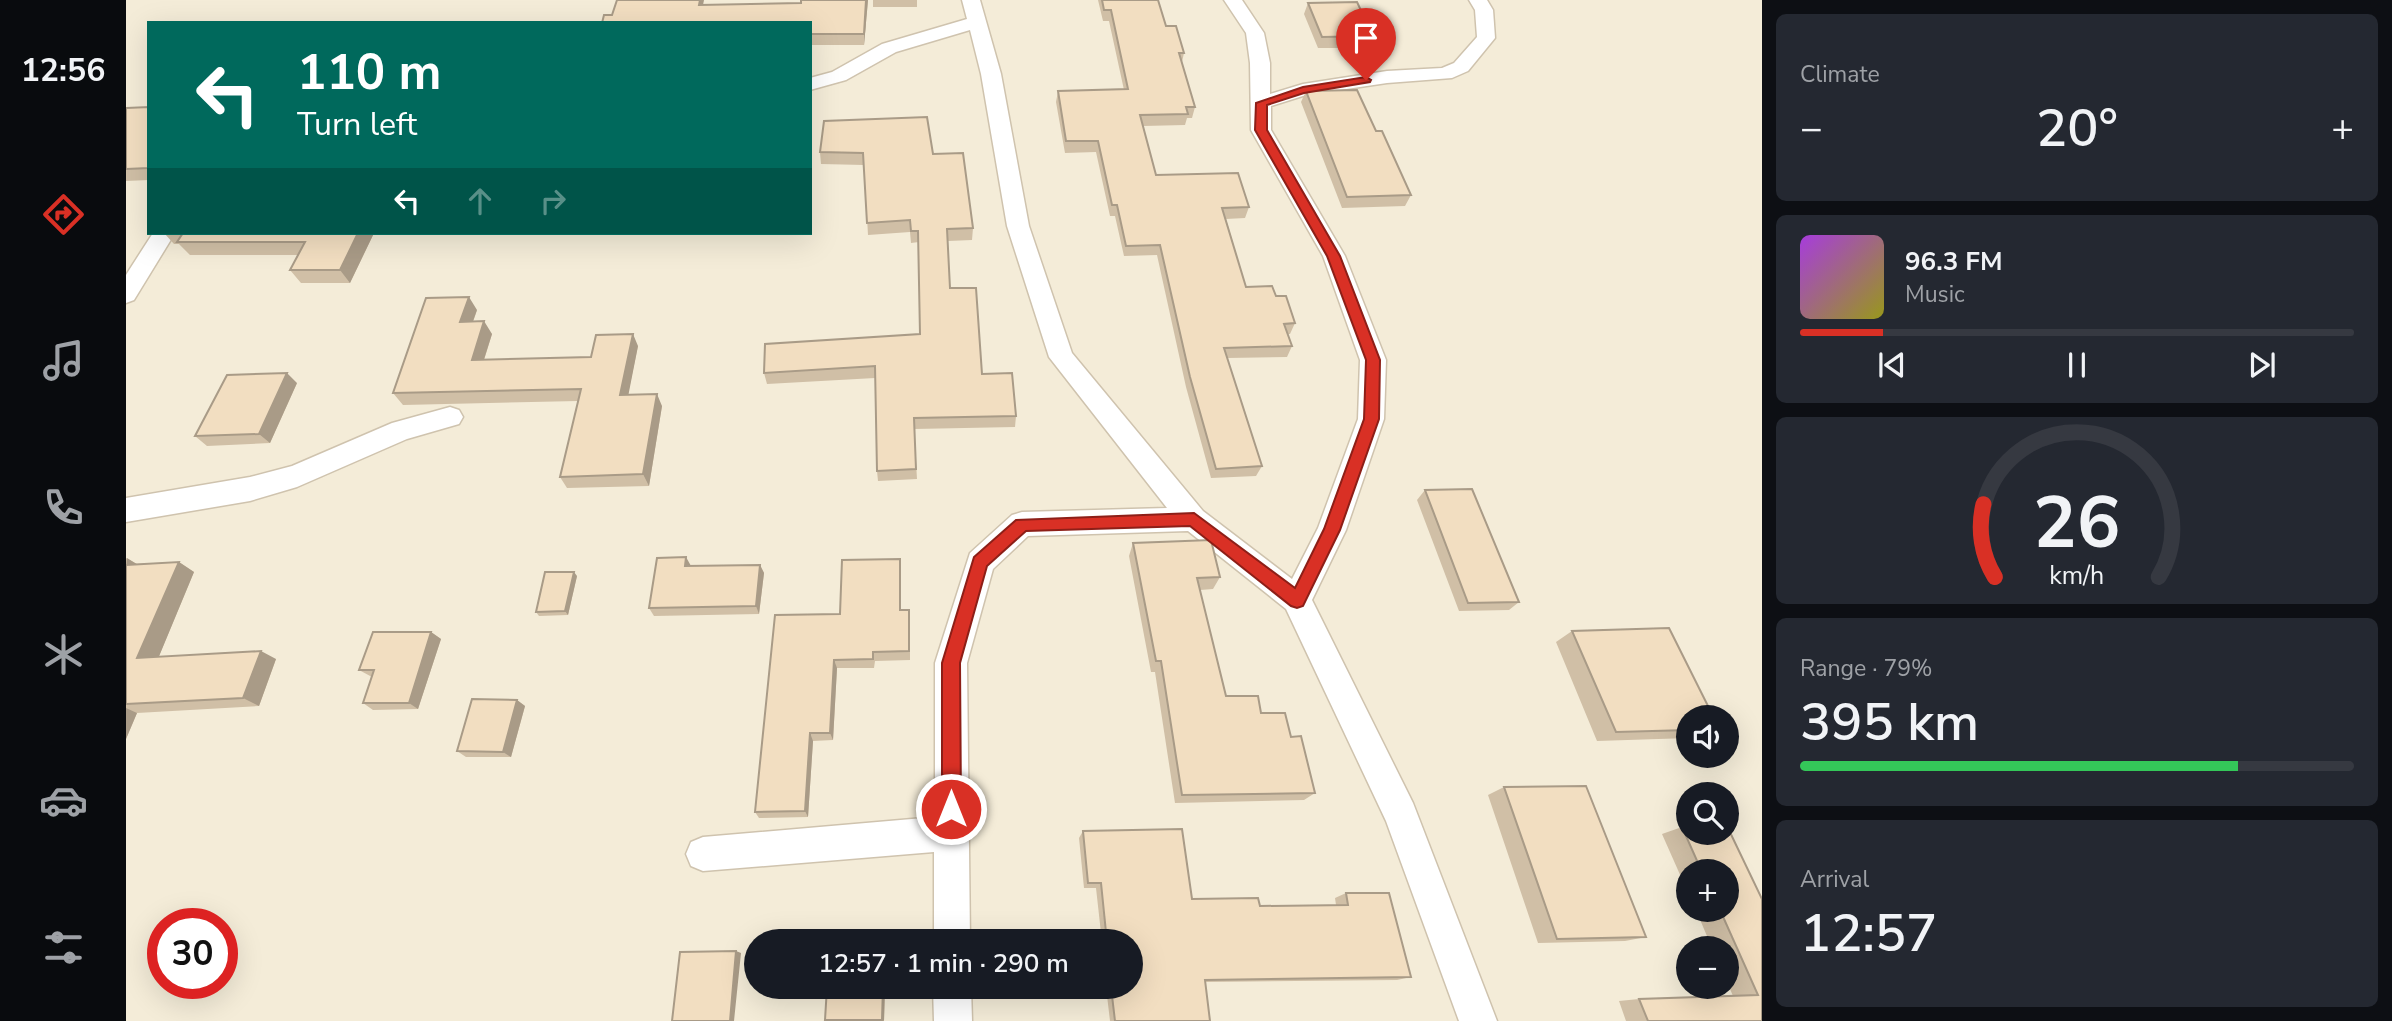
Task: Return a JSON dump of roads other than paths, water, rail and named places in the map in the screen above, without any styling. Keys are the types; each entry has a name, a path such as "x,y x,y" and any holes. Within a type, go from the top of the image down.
{"street":[{"path":"1233,0 1255,33 1260,63 1261,130 1334,256 1373,360 1371,419 1332,530 1297,600"},
{"path":"1261,103 1303,90 1387,77 1445,74 1461,67 1486,38 1484,10 1478,0"},
{"path":"812,83 839,75 889,48 974,11 991,74 1017,226 1061,357 1194,519 1297,600 1401,815 1478,1021"},
{"path":"126,294 163,235"},
{"path":"126,510 261,486 297,476 401,430 450,418"},
{"path":"952,929 951,663 980,562 1022,524 1194,519"},
{"path":"703,854 952,833"},
{"path":"952,999 953,1021"}]}
